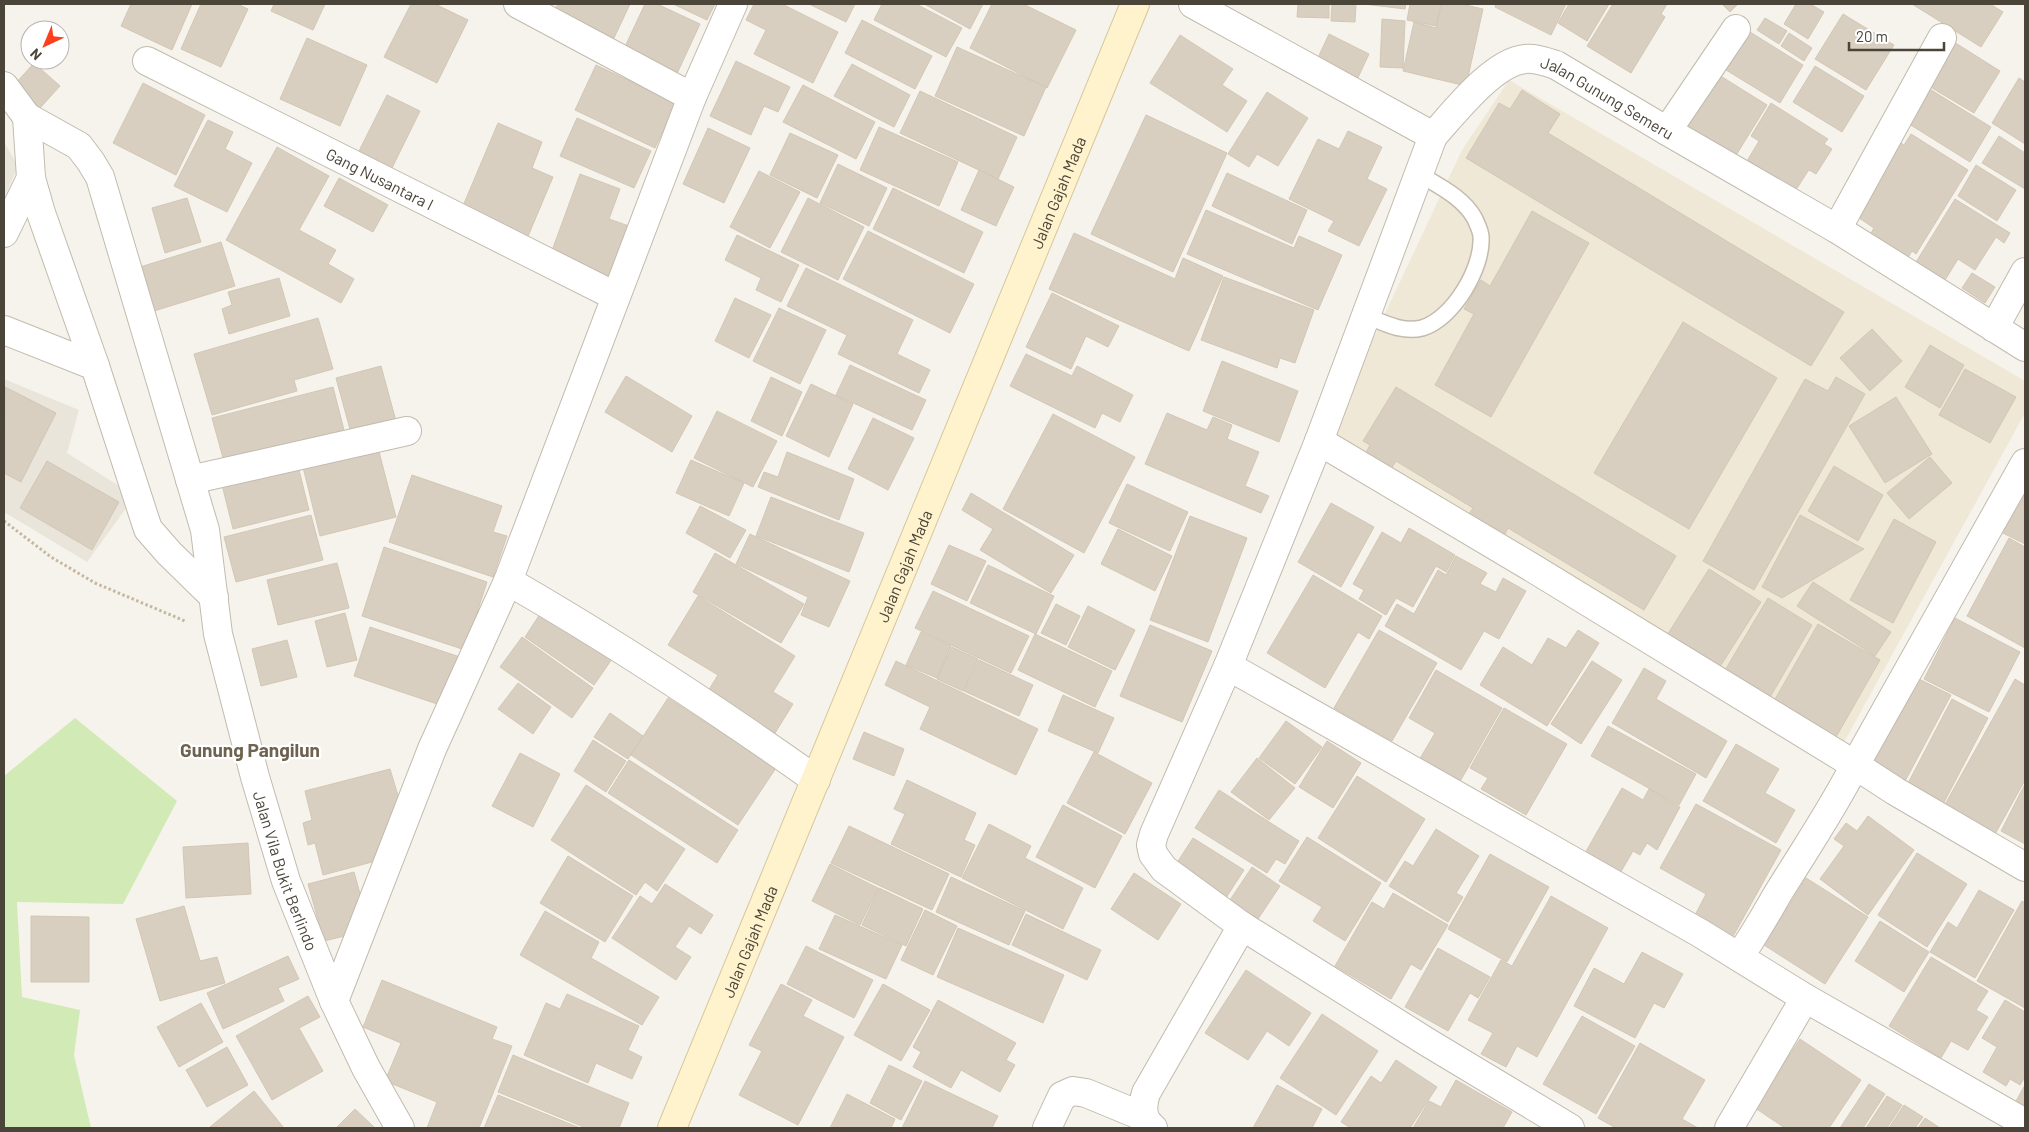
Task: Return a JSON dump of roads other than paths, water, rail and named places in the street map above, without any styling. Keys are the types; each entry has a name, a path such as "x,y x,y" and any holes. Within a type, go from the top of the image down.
{"main road":[{"name":"Jalan Gajah Mada","path":"672,1128 1136,4"}],"street":[{"path":"518,4 692,97"},
{"path":"334,1001 432,749 508,581 692,97 733,4"},
{"path":"1193,4 1433,136 1319,441 1228,666 1154,834 1151,845 1153,854 1164,869 1242,926 1427,1042 1570,1128"},
{"path":"1667,132 1736,29"},
{"path":"1837,229 1942,38"},
{"name":"Jalan Gunung Semeru","path":"1433,136 1481,84 1511,64 1524,59 1556,64 1667,132 1837,229 2025,347"},
{"name":"Gang Nusantara I","path":"147,61 615,296"},
{"path":"4,86 27,117 31,178 148,529 214,596"},
{"name":"Jalan Vila Bukit Berlindo","path":"27,117 79,146 100,178 205,530 218,634 255,777 286,881 334,1001 366,1068 400,1128"},
{"path":"4,234 31,178"},
{"path":"1994,328 2025,272"},
{"path":"4,330 95,366"},
{"path":"190,480 407,431"},
{"path":"1319,441 1531,567 1896,792 2025,867"},
{"path":"1738,957 1755,934 1777,895 1834,806 1855,765 2025,463"},
{"path":"508,581 591,629 750,733 816,780"},
{"path":"1228,666 1700,933 1805,998 2025,1123"},
{"path":"1148,1123 1142,1108 1146,1093 1242,926"},
{"path":"1729,1128 1805,998"},
{"path":"1047,1128 1062,1096 1073,1091 1086,1094 1148,1123"}],"lane":[{"path":"1367,316 1390,326 1406,329 1422,328 1434,322 1447,311 1475,273 1481,252 1481,235 1474,218 1464,204 1420,174"}],"district":[{"name":"Gunung Pangilun","path":"250,749"}]}
